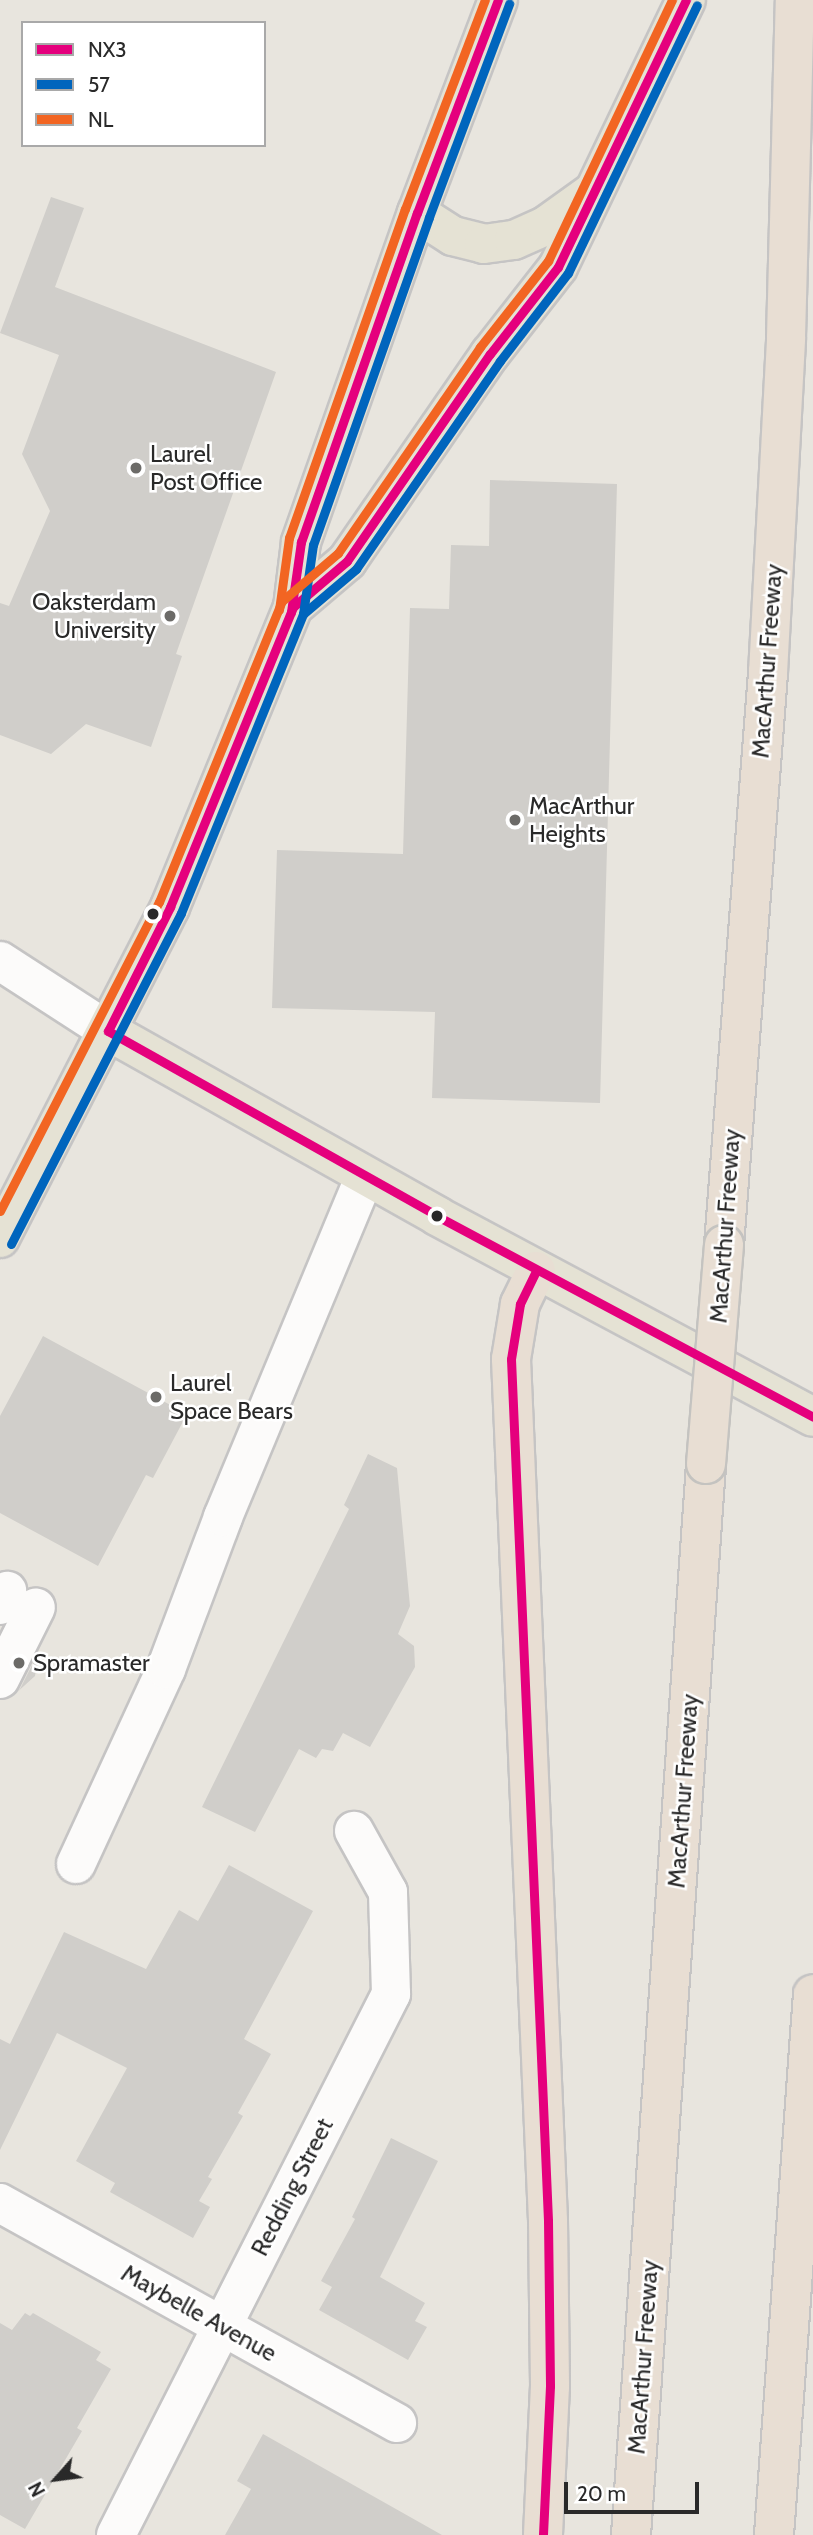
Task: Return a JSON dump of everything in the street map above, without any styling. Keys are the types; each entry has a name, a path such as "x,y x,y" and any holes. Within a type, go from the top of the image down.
{"highway":[{"name":"MacArthur Freeway","path":"631,2535 706,1464 768,673 786,337 795,0"},
{"path":"536,1270 520,1304 511,1359 548,2221 550,2386 543,2535"},
{"path":"774,2535 813,1994"}],"main road":[{"path":"0,1238 170,906 293,607 301,542 417,213 498,0"},
{"path":"293,607 347,561 490,354 558,267 687,0"},
{"path":"417,213 453,236 484,244 514,240 547,225 598,187"},
{"path":"108,1031 536,1270 813,1417"}],"street":[{"path":"0,961 108,1031"},
{"path":"76,1864 166,1669 223,1517 365,1176"},
{"path":"0,1679 14,1601"},
{"name":"Redding Street","path":"116,2535 391,1994 388,1892 354,1830"},
{"name":"Maybelle Avenue","path":"0,2203 397,2423"}],"building":[{"name":"Laurel Post Office","path":"51,197 84,208 55,287 276,372 176,654 182,656 151,747 86,724 51,754 0,735 0,603 9,606 50,511 22,454 59,355 0,333"},
{"name":"MacArthur Heights","path":"490,480 617,484 600,1103 432,1098 435,1012 272,1008 277,850 403,854 410,608 449,609 451,545 489,546"},
{"path":"43,1336 187,1414 153,1478 146,1475 98,1566 0,1513 0,1416"},
{"path":"368,1454 397,1468 410,1606 398,1634 414,1646 415,1667 370,1747 343,1733 333,1751 322,1749 316,1758 299,1749 255,1832 202,1807 349,1509 344,1505"},
{"path":"39,1651 35,1676 14,1695 20,1689"},
{"path":"229,1865 313,1911 244,2039 271,2054 238,2113 243,2116 208,2177 212,2179 199,2201 210,2207 193,2238 110,2192 115,2183 76,2161 127,2068 57,2033 0,2150 0,2039 10,2044 64,1932 146,1969 179,1910 198,1921"},
{"path":"391,2138 438,2161 380,2277 425,2303 415,2321 427,2327 408,2360 319,2310 332,2287 321,2281 355,2219 352,2217"},
{"path":"25,2313 30,2316 33,2313 101,2352 96,2360 111,2369 77,2428 82,2431 25,2529 0,2515 0,2323 12,2330"},
{"path":"263,2434 442,2535 225,2535 251,2489 237,2481"}],"transit line":[{"name":"NL","path":"279,610 289,538 405,209 485,0"},
{"name":"NX3","path":"291,612 301,542 417,213 498,0"},
{"name":"NL","path":"0,1211 159,902 282,601 338,553 480,347 548,261 672,0"},
{"name":"NX3","path":"108,1031 170,907 293,607 347,561 490,354 558,267 686,0"},
{"name":"57","path":"303,614 313,545 429,217 509,4"},
{"name":"57","path":"11,1244 181,913 303,614 356,569 500,361 568,273 697,5"},
{"name":"NX3","path":"108,1031 437,1216 813,1417"},
{"name":"NX3","path":"536,1271 520,1304 511,1359 548,2221 550,2386 543,2535"}],"place":[{"name":"Laurel Post Office","path":"136,468"},
{"name":"Oaksterdam University","path":"170,616"},
{"name":"MacArthur Heights","path":"515,820"},
{"name":"Laurel Space Bears","path":"156,1397"},
{"name":"Spramaster","path":"19,1663"}]}
